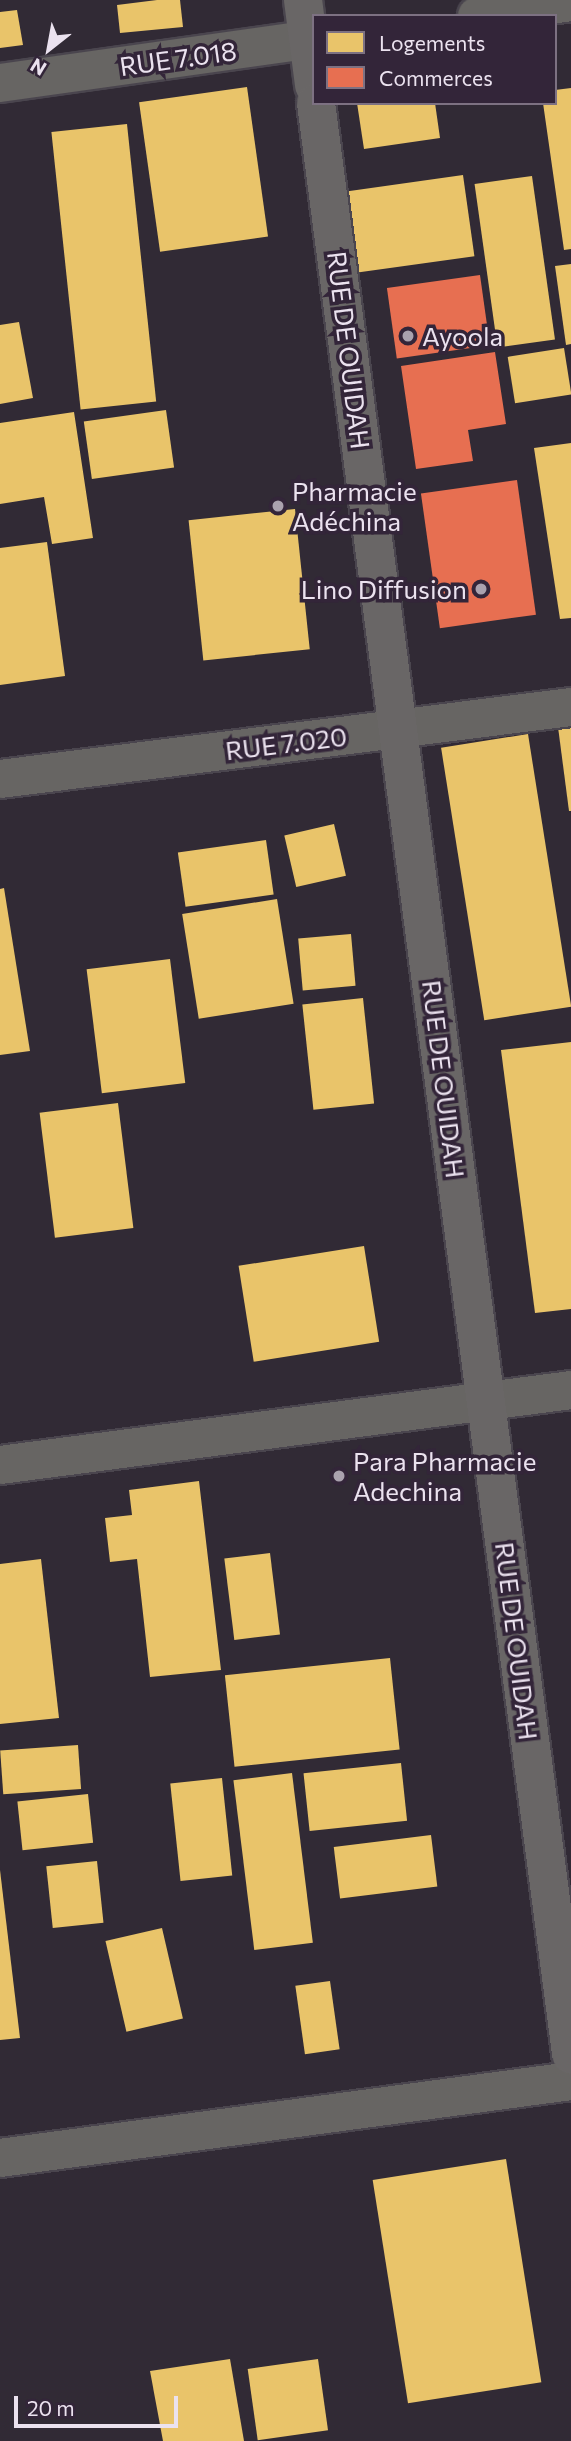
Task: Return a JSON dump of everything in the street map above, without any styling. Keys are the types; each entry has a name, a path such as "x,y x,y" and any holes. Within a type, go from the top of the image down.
{"main road":[{"path":"303,0 311,40"},
{"name":"RUE DE OUIDAH","path":"316,105 571,2054"}],"street":[{"path":"490,14 571,2"},
{"name":"RUE 7.018","path":"0,83 311,40"},
{"name":"RUE 7.020","path":"0,779 571,707"},
{"path":"0,1465 571,1390"},
{"path":"0,2158 571,2081"}],"building: Logements":[{"path":"180,0 183,27 120,33 117,5"},
{"path":"17,10 23,45 0,48 0,12"},
{"path":"247,87 268,237 160,252 139,102"},
{"path":"571,88 571,249 564,250 543,105 557,105 557,90"},
{"path":"357,105 435,105 440,138 364,149"},
{"path":"127,124 156,401 81,409 51,132"},
{"path":"463,175 474,256 358,273 346,191"},
{"path":"532,176 555,339 498,347 475,184"},
{"path":"571,264 571,344 566,345 555,266"},
{"path":"19,322 33,398 0,404 0,325"},
{"path":"564,348 571,394 515,403 508,357"},
{"path":"166,410 174,467 92,479 84,422"},
{"path":"74,412 93,538 52,544 44,497 0,504 0,423"},
{"path":"571,443 571,618 560,619 534,448"},
{"path":"295,509 310,649 203,660 189,520"},
{"path":"47,542 65,676 0,685 0,548"},
{"path":"571,725 571,811 569,811 558,727"},
{"path":"528,734 571,1007 484,1020 441,748"},
{"path":"334,824 346,876 296,887 284,835"},
{"path":"266,840 274,894 186,907 178,852"},
{"path":"4,888 30,1051 0,1055 0,889"},
{"path":"277,899 294,1004 199,1019 182,914"},
{"path":"351,934 356,986 303,990 298,939"},
{"path":"170,959 185,1083 102,1093 87,969"},
{"path":"363,998 374,1103 313,1110 302,1004"},
{"path":"571,1042 571,1309 535,1313 501,1050"},
{"path":"118,1103 133,1228 55,1238 40,1113"},
{"path":"364,1246 379,1342 254,1362 239,1266"},
{"path":"199,1481 221,1670 150,1677 137,1559 110,1562 105,1518 132,1515 129,1490"},
{"path":"270,1553 280,1634 234,1640 224,1559"},
{"path":"41,1559 59,1718 0,1724 0,1564"},
{"path":"390,1658 400,1749 235,1767 225,1675"},
{"path":"78,1745 81,1789 3,1794 0,1750"},
{"path":"401,1763 407,1821 310,1831 304,1773"},
{"path":"292,1773 313,1943 254,1950 233,1780"},
{"path":"222,1778 232,1875 181,1881 170,1783"},
{"path":"88,1794 93,1843 23,1850 17,1801"},
{"path":"431,1835 437,1887 340,1899 334,1847"},
{"path":"97,1861 103,1923 53,1928 46,1866"},
{"path":"0,1870 20,2038 0,2040"},
{"path":"162,1928 183,2019 126,2032 105,1941"},
{"path":"330,1981 340,2049 305,2054 295,1986"},
{"path":"506,2159 541,2382 408,2403 373,2180"},
{"path":"230,2359 244,2441 163,2441 150,2371"},
{"path":"318,2359 328,2430 258,2440 248,2369"}],"building: Commerces":[{"path":"480,275 490,345 397,358 387,288"},
{"path":"495,352 506,424 468,430 473,461 416,469 401,366"},
{"path":"517,480 536,615 440,628 421,493"}],"place":[{"name":"Ayoola","path":"408,336"},
{"name":"Pharmacie Adéchina","path":"278,506"},
{"name":"Lino Diffusion","path":"481,589"},
{"name":"Para Pharmacie Adechina","path":"339,1476"}]}
